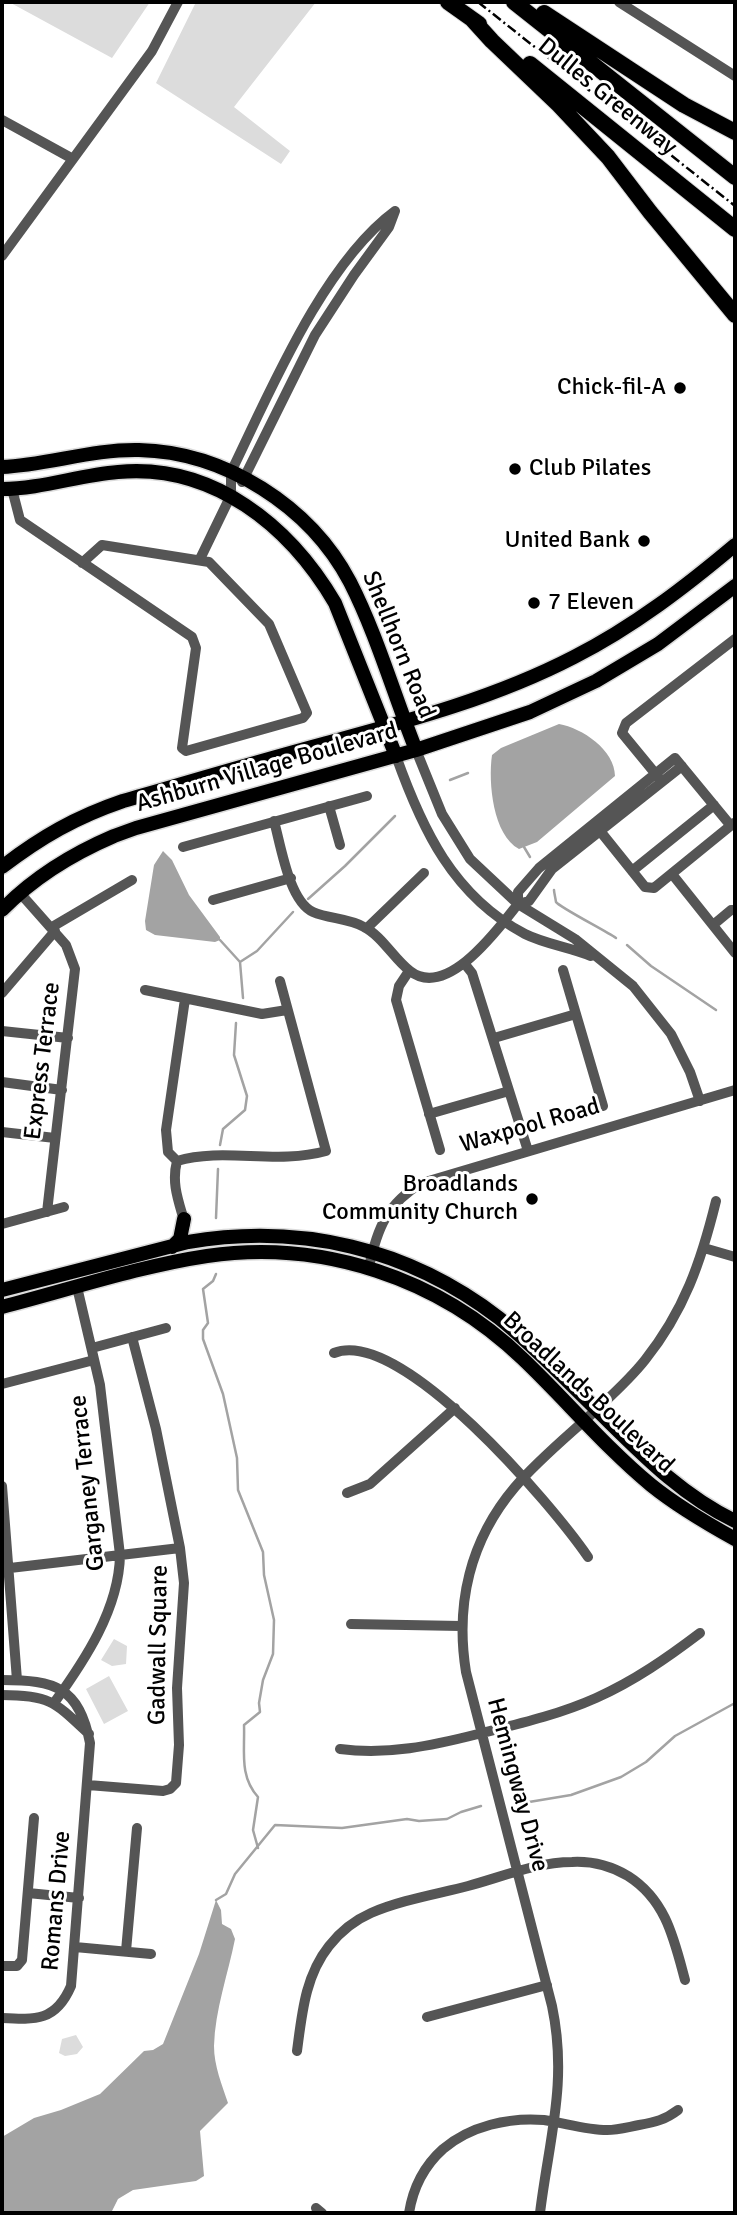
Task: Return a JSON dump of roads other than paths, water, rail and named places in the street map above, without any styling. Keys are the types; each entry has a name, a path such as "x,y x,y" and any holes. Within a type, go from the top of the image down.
{"highway":[{"name":"Dulles Greenway","path":"448,2 735,229"},
{"name":"Dulles Greenway","path":"514,2 735,177"},
{"path":"528,2 673,98 735,132"},
{"path":"472,19 608,157 735,314"}],"main road":[{"name":"Shellhorn Road","path":"2,467 104,451 139,450 196,458 231,472 273,496 295,513 338,563 361,607 416,750"},
{"name":"Shellhorn Road","path":"7,489 102,474 141,471 178,476 231,495 265,518 290,542 326,587 335,603 396,756"},
{"name":"Ashburn Village Boulevard","path":"2,867 44,835 123,801 385,727 509,687 574,657 651,611 735,545"},
{"name":"Ashburn Village Boulevard","path":"2,910 43,874 75,854 114,836 506,722 578,691 658,645 735,586"},
{"path":"172,1247 180,1239 184,1219"},
{"path":"2,1290 188,1242 239,1236 278,1236 328,1241 373,1251"},
{"path":"163,1265 181,1252 188,1242"},
{"name":"Broadlands Boulevard","path":"373,1251 439,1280 483,1306 531,1346 659,1471 706,1505 735,1521"},
{"path":"2,1307 207,1256 270,1252 316,1256 369,1267"},
{"name":"Broadlands Boulevard","path":"369,1267 433,1294 476,1320 516,1352 650,1484 685,1510 735,1539"}],"street":[{"path":"2,256 152,51 178,2"},
{"path":"622,3 735,76"},
{"path":"2,120 73,159"},
{"path":"200,559 231,495 245,479 315,335 389,227 395,211 366,236 326,290 294,344 231,472 231,495"},
{"path":"7,489 20,520 82,563 151,608 192,637 195,642 182,748 186,751 303,718 307,712 269,624 209,562 102,545 82,563"},
{"path":"659,778 622,733 626,723 735,639"},
{"name":"Shellhorn Road","path":"416,750 442,814 458,843 482,872 518,904 575,939 633,986 659,1016 681,1054 700,1101"},
{"name":"Shellhorn Road","path":"396,756 437,851 465,887 524,933 600,960"},
{"path":"274,821 297,897 309,910 367,928 409,971 419,976 439,976 457,970 518,904 529,901 552,869 597,828 659,778 675,758 733,825 654,888 650,888 632,870 597,828"},
{"path":"183,847 367,796"},
{"path":"632,870 714,805"},
{"path":"329,806 340,845"},
{"path":"367,928 424,873"},
{"path":"672,874 735,953"},
{"path":"213,900 291,878"},
{"path":"2,993 54,929 132,880"},
{"name":"Express Terrace","path":"20,893 54,929 70,951 75,970 47,1212"},
{"path":"713,925 731,909 735,910"},
{"path":"464,963 472,973 528,1151"},
{"path":"563,970 603,1106"},
{"path":"409,971 399,986 396,1000 440,1150"},
{"path":"177,1161 199,1156 296,1158 326,1152 280,981"},
{"path":"145,990 262,1014 287,1010"},
{"path":"177,1161 168,1152 166,1130 185,999"},
{"path":"494,1038 576,1014"},
{"path":"2,1031 68,1038"},
{"path":"2,1082 62,1090"},
{"name":"Waxpool Road","path":"369,1267 390,1212 408,1191 435,1178 735,1090"},
{"path":"429,1114 509,1091"},
{"path":"2,1132 55,1139"},
{"path":"177,1161 173,1175 188,1242"},
{"name":"Hemingway Drive","path":"540,2213 559,2089 559,2055 547,1985 466,1671 461,1626 467,1579 482,1537 501,1505 523,1479 625,1383 660,1341 687,1294 704,1248 716,1201"},
{"path":"2,1224 64,1208"},
{"path":"704,1248 735,1257"},
{"name":"Garganey Terrace","path":"54,1703 93,1642 112,1604 117,1588 120,1555 100,1385 77,1287"},
{"path":"92,1348 166,1328"},
{"name":"Gadwall Square","path":"88,1785 163,1791 176,1783 179,1745 177,1688 184,1583 180,1548 156,1429 132,1337"},
{"path":"334,1353 355,1350 385,1360 455,1408 555,1514 588,1557"},
{"path":"2,1384 94,1360"},
{"path":"347,1493 370,1484 455,1408"},
{"path":"2,1486 17,1680"},
{"path":"10,1568 180,1548"},
{"path":"351,1624 461,1626"},
{"path":"340,1749 401,1751 543,1718 594,1699 643,1674 700,1633"},
{"path":"2,1680 44,1682 63,1691"},
{"name":"Romans Drive","path":"2,2018 41,2018 61,2006 71,1986 90,1765 87,1723 77,1704 63,1691"},
{"path":"2,1695 34,1696 54,1703 89,1734"},
{"path":"2,1966 18,1966 22,1960 34,1818"},
{"path":"126,1951 137,1828"},
{"path":"297,2051 308,1984 322,1956 343,1931 369,1914 383,1909 554,1864 599,1864 626,1875 649,1893 666,1916 672,1930 685,1980"},
{"path":"28,1894 79,1898"},
{"path":"75,1947 150,1954"},
{"path":"427,2017 547,1985"},
{"path":"409,2213 415,2189 425,2169 440,2151 458,2138 479,2129 504,2122 530,2120 595,2129 618,2129 664,2121 678,2110"}],"waterway":[{"path":"450,780 468,773"},
{"path":"308,899 395,816"},
{"path":"524,847 530,857"},
{"path":"554,890 559,905 616,938"},
{"path":"240,962 257,951 293,912"},
{"path":"220,940 240,962 243,998"},
{"path":"627,945 651,966 716,1010"},
{"path":"220,1145 223,1129 245,1110 247,1096 234,1055 236,1023"},
{"path":"216,1218 218,1169"},
{"path":"216,1274 213,1281 203,1289 208,1323 203,1330 203,1339 223,1394 237,1458 238,1490 263,1552 264,1575 274,1620 273,1654 263,1680 260,1712 244,1725 245,1772 258,1797 253,1830 258,1848"},
{"path":"512,1799 519,1798 529,1802 571,1795 621,1777 646,1762 675,1736 735,1703"},
{"path":"216,1900 226,1894 235,1874 275,1825 342,1828 407,1819 447,1819 481,1806"}],"railway":[{"path":"478,2 735,206"}],"place":[{"name":"Chick-fil-A","path":"680,388"},
{"name":"Club Pilates","path":"515,469"},
{"name":"United Bank","path":"644,541"},
{"name":"7 Eleven","path":"534,603"},
{"name":"Broadlands Community Church","path":"532,1199"}]}
